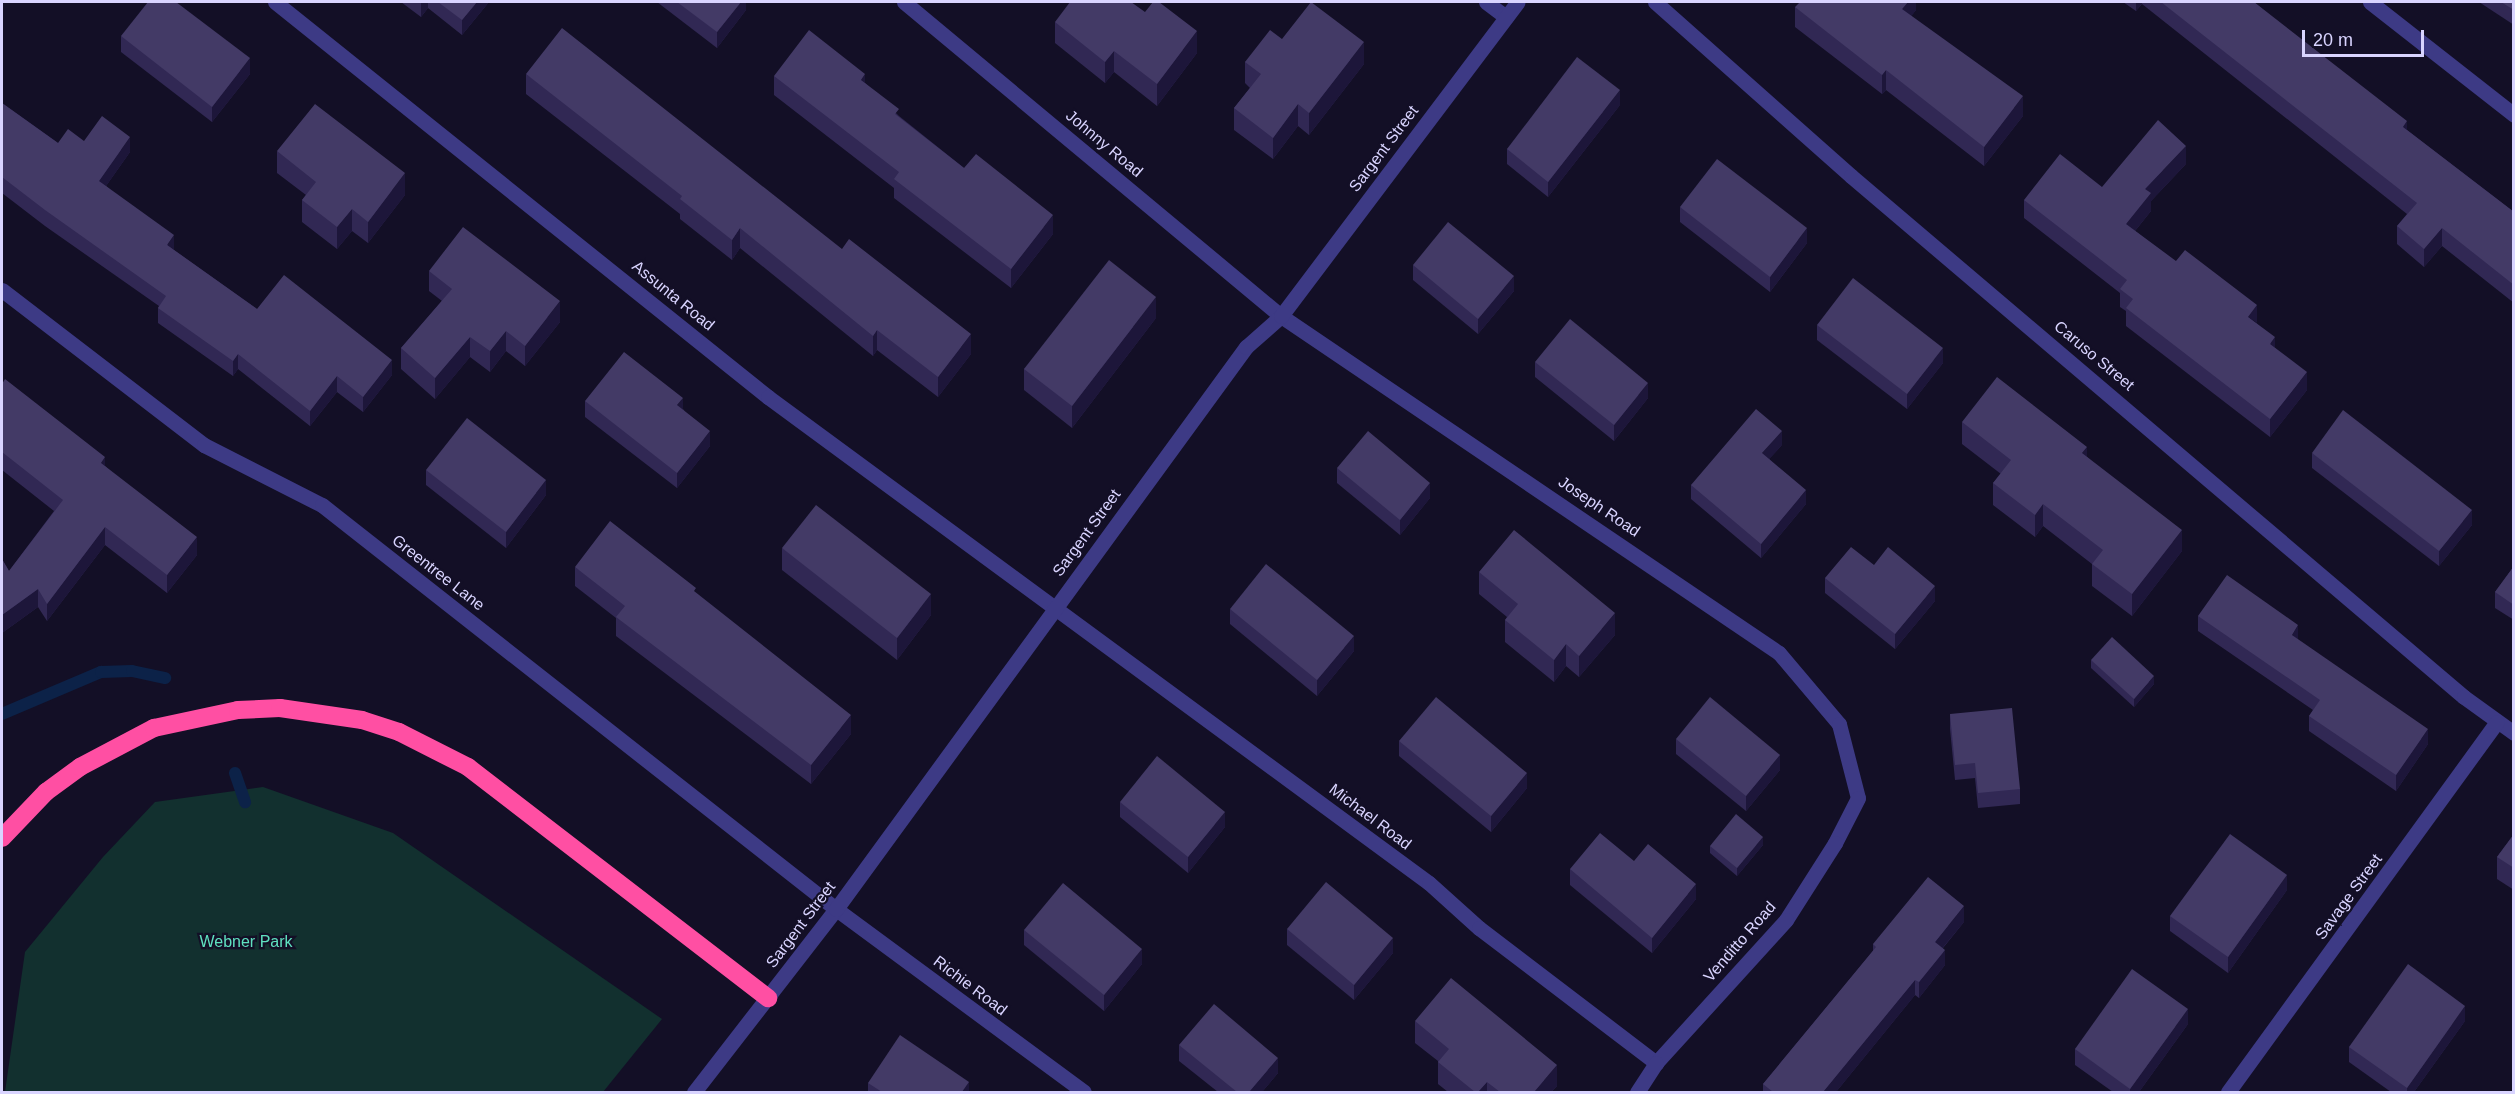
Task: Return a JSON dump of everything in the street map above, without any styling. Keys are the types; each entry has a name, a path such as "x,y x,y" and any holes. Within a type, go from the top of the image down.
{"highway":[{"path":"2,838 46,792 80,767 154,728 218,713 280,708 362,720 399,732 468,767 768,998"}],"street":[{"name":"Assunta Road","path":"275,2 768,397 1057,607"},
{"name":"Johnny Road","path":"904,2 1281,316"},
{"path":"1486,2 1506,17"},
{"name":"Sargent Street","path":"694,1092 836,909 1246,347 1281,316 1518,2"},
{"name":"Caruso Street","path":"1655,2 1851,176 2497,722 2514,733"},
{"path":"2370,2 2514,115"},
{"name":"Greentree Lane","path":"2,290 204,445 322,505 836,909"},
{"name":"Joseph Road","path":"1281,316 1779,653 1839,724 1851,769"},
{"name":"Michael Road","path":"1057,607 1429,883 1479,928 1656,1063"},
{"name":"Savage Street","path":"2228,1092 2497,722"},
{"name":"Venditto Road","path":"1637,1092 1656,1063 1785,920 1835,843 1858,798 1851,769"},
{"name":"Richie Road","path":"836,909 1083,1092"}],"green space":[{"name":"Webner Park","path":"263,787 393,833 662,1019 603,1092 5,1092 25,952 103,857 155,802"}],"building":[{"path":"148,2 176,2 250,58 212,107 121,36"},
{"path":"438,2 477,2 462,20"},
{"path":"677,2 741,2 717,32"},
{"path":"1070,2 1131,2 1145,12 1153,2 1159,2 1197,31 1157,84 1114,51 1105,62 1055,22"},
{"path":"1311,2 1364,42 1309,113 1298,104 1273,138 1234,108 1261,74 1245,62 1270,30 1282,39"},
{"path":"1800,2 1908,2 1902,9 2023,96 1984,147 1886,70 1882,75 1795,7"},
{"path":"2161,2 2254,2 2407,121 2403,127 2514,212 2514,285 2442,228 2424,249 2397,226 2417,203"},
{"path":"2501,2 2514,2 2514,10"},
{"path":"562,28 842,249 849,239 971,334 938,377 877,330 873,336 740,228 732,240 680,199 682,196 526,74"},
{"path":"809,30 865,74 861,80 899,109 895,114 964,168 976,154 1053,215 1011,269 894,179 899,172 774,76"},
{"path":"1577,57 1620,90 1548,182 1507,149"},
{"path":"2,103 58,143 68,129 84,141 102,116 130,137 99,181 174,235 167,245 257,309 284,275 392,360 363,397 337,376 310,411 238,354 233,361 158,308 166,296 2,177"},
{"path":"315,104 405,173 368,222 352,209 337,227 302,200 316,182 277,151"},
{"path":"2158,120 2186,146 2145,189 2151,193 2126,224 2176,261 2185,250 2257,305 2248,317 2275,337 2270,344 2307,372 2270,419 2126,308 2133,299 2120,289 2127,280 2024,200 2060,154 2102,187"},
{"path":"1717,159 1807,228 1770,277 1680,207"},
{"path":"1448,222 1514,276 1478,319 1413,265"},
{"path":"463,227 560,301 525,346 506,331 490,351 470,337 435,378 401,348 452,289 429,271"},
{"path":"1109,260 1156,297 1072,406 1024,369"},
{"path":"1853,278 1943,348 1907,394 1817,325"},
{"path":"1570,319 1648,383 1614,425 1535,362"},
{"path":"624,352 683,398 677,405 710,431 677,473 585,401"},
{"path":"1997,377 2087,447 2082,453 2182,530 2132,594 2092,564 2103,550 2043,504 2035,515 1993,483 2011,460 1962,422"},
{"path":"5,379 105,457 101,463 197,537 167,575 105,527 47,604 38,589 2,615 2,559 9,571 63,500 2,452 2,384"},
{"path":"1756,409 1782,431 1762,453 1806,490 1761,544 1691,485"},
{"path":"2343,410 2472,510 2439,551 2312,453"},
{"path":"467,418 546,480 506,532 426,470"},
{"path":"1368,431 1430,483 1400,520 1337,468"},
{"path":"816,505 931,594 897,638 782,548"},
{"path":"610,521 696,588 694,591 851,715 811,765 616,617 625,606 575,567"},
{"path":"1514,530 1615,613 1579,656 1566,644 1554,660 1505,620 1518,604 1479,572"},
{"path":"1851,547 1874,565 1888,547 1935,586 1895,634 1825,578"},
{"path":"1266,564 1354,636 1317,680 1230,609"},
{"path":"2514,566 2514,605 2495,592"},
{"path":"2227,575 2298,625 2292,635 2428,729 2396,775 2309,716 2320,700 2198,616"},
{"path":"2112,637 2154,676 2134,699 2091,660"},
{"path":"1436,697 1527,773 1491,816 1399,741"},
{"path":"1710,697 1780,755 1746,796 1676,739"},
{"path":"2012,708 2020,789 1978,793 1975,763 1955,765 1950,714"},
{"path":"1157,756 1225,812 1188,857 1120,802"},
{"path":"1736,814 1763,837 1737,868 1710,846"},
{"path":"1600,833 1634,861 1648,844 1696,884 1652,938 1570,869"},
{"path":"2230,834 2287,875 2228,957 2170,916"},
{"path":"2514,834 2514,868 2497,857"},
{"path":"1928,877 1964,906 1935,942 1945,950 1919,982 1915,980 1823,1092 1773,1092 1763,1084 1876,947 1873,944"},
{"path":"1326,882 1393,938 1354,985 1287,929"},
{"path":"1063,883 1142,949 1104,995 1024,930"},
{"path":"2408,964 2465,1006 2407,1088 2349,1047"},
{"path":"2132,969 2188,1009 2130,1089 2075,1049"},
{"path":"1451,978 1557,1065 1534,1092 1500,1092 1487,1082 1478,1092 1475,1092 1438,1062 1449,1049 1415,1021"},
{"path":"1214,1004 1278,1058 1249,1092 1237,1092 1179,1045"},
{"path":"900,1035 969,1082 962,1092 882,1092 868,1083"}],"waterway":[{"path":"2,714 101,672 132,671 165,678"},
{"path":"235,773 245,802"}]}
